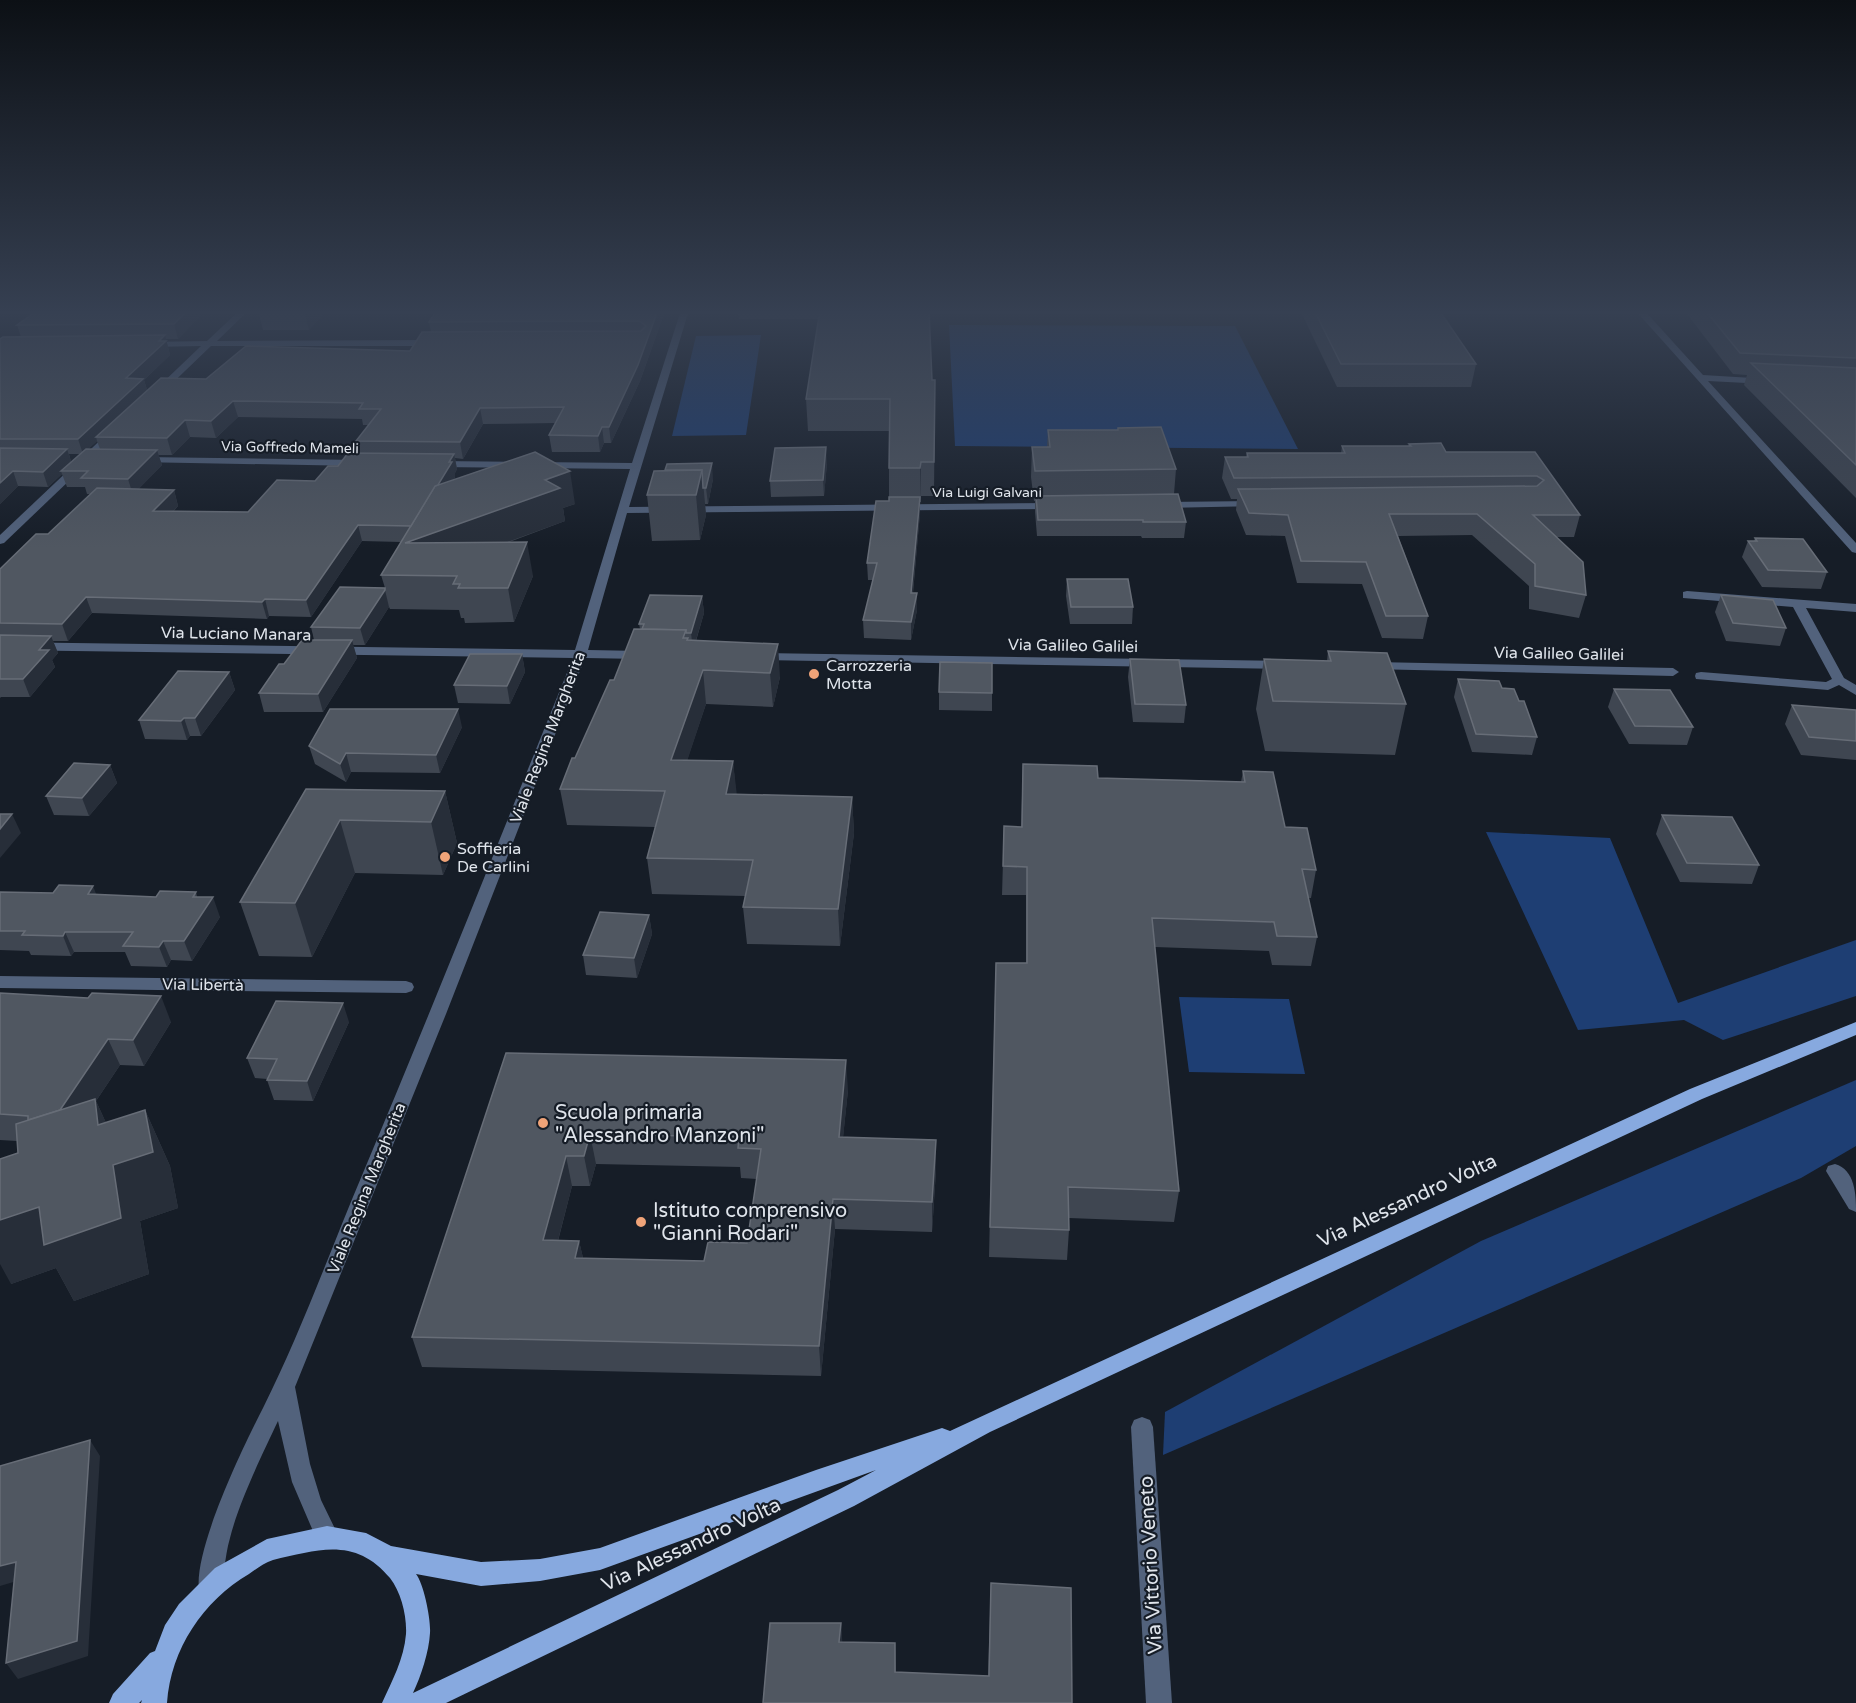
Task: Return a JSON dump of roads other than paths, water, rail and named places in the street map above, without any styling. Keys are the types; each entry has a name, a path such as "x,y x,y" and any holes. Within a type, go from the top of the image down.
{"main road":[{"name":"Via Alessandro Volta","path":"419,1703 846,1498 982,1425 1685,1099 1856,1028"},
{"name":"Via Alessandro Volta","path":"387,1557 481,1574 540,1570 600,1558 816,1480 982,1425"},
{"path":"154,1703 156,1678 174,1634 188,1612 223,1576 267,1550 327,1537 366,1544 387,1557 410,1585 418,1633 408,1676 395,1703"},
{"path":"122,1703 165,1655"}],"street":[{"path":"148,402 161,389"},
{"name":"Viale Regina Margherita","path":"209,1591 218,1538 252,1452 284,1387 438,1014 580,655 660,389"},
{"path":"1710,389 1856,550"},
{"path":"0,541 122,426"},
{"path":"65,459 99,459"},
{"name":"Via Goffredo Mameli","path":"135,460 374,463"},
{"path":"421,464 636,466"},
{"path":"1149,505 1269,504"},
{"name":"Via Luigi Galvani","path":"624,510 1066,506"},
{"path":"1687,595 1856,608"},
{"path":"1797,603 1839,680 1856,690"},
{"name":"Via Luciano Manara","path":"0,646 580,655"},
{"path":"580,655 652,656"},
{"name":"Via Galileo Galilei","path":"747,657 1297,665"},
{"name":"Via Galileo Galilei","path":"1356,666 1673,672"},
{"path":"1701,676 1828,686 1839,680"},
{"name":"Via Libertà","path":"0,982 406,987"},
{"path":"1836,1172 1856,1204"},
{"name":"Viale Regina Margherita","path":"284,1387 291,1442 304,1489 327,1537"},
{"name":"Via Vittorio Veneto","path":"1142,1427 1159,1703"}],"place":[{"name":"Carrozzeria Motta","path":"814,674"},
{"name":"Soffieria De Carlini","path":"445,857"},
{"name":"Scuola primaria \"Alessandro Manzoni\"","path":"543,1123"},
{"name":"Istituto comprensivo \"Gianni Rodari\"","path":"641,1222"}]}
